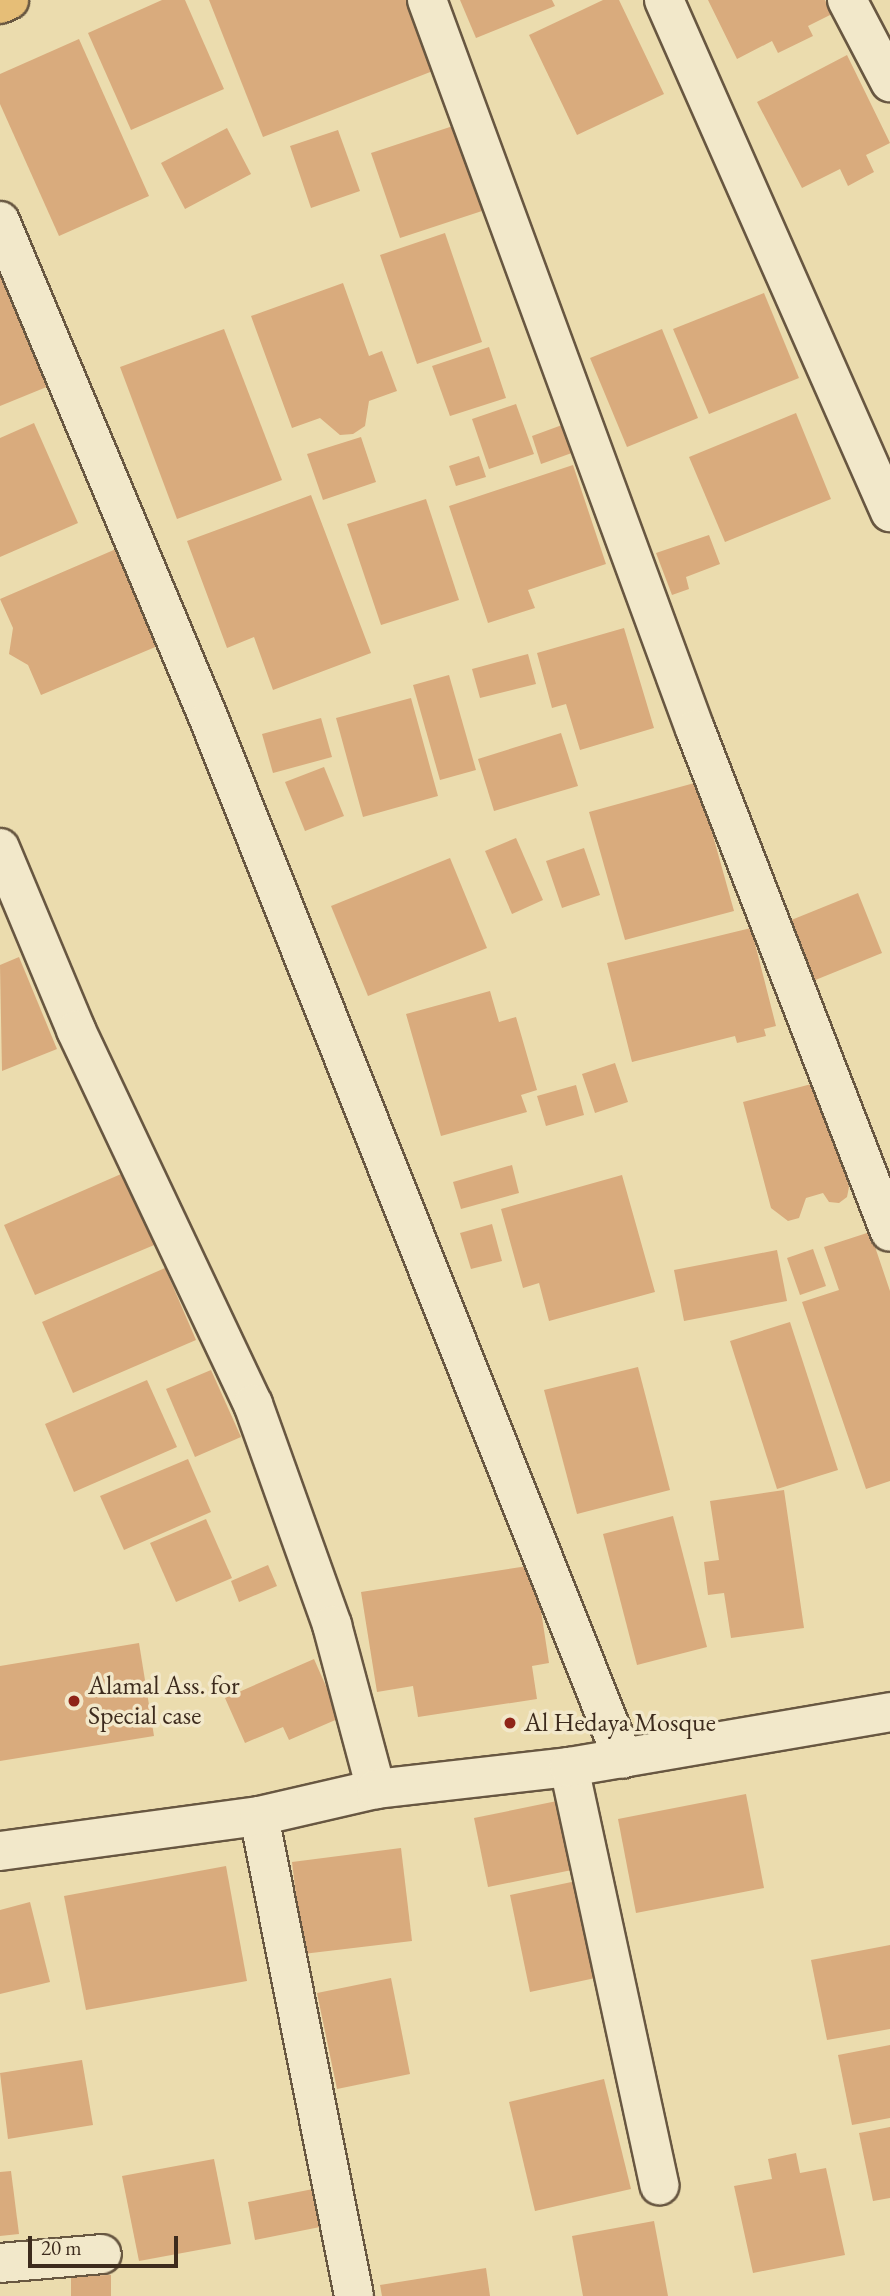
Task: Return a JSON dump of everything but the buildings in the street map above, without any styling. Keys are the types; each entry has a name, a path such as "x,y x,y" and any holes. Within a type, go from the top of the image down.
{"main road":[{"path":"0,4 9,0"}],"street":[{"path":"427,0 695,729 890,1232"},
{"path":"664,0 890,512"},
{"path":"847,0 890,82"},
{"path":"0,221 214,732 623,1759"},
{"path":"0,848 76,1030 253,1404 332,1625 376,1789"},
{"path":"0,1851 259,1816 376,1789 623,1759 890,1712"},
{"path":"569,1767 659,2185"},
{"path":"259,1816 354,2296"},
{"path":"0,2263 102,2254"}],"place":[{"name":"Alamal Ass. for Special case","path":"74,1701"},
{"name":"Al Hedaya Mosque","path":"510,1723"}]}
